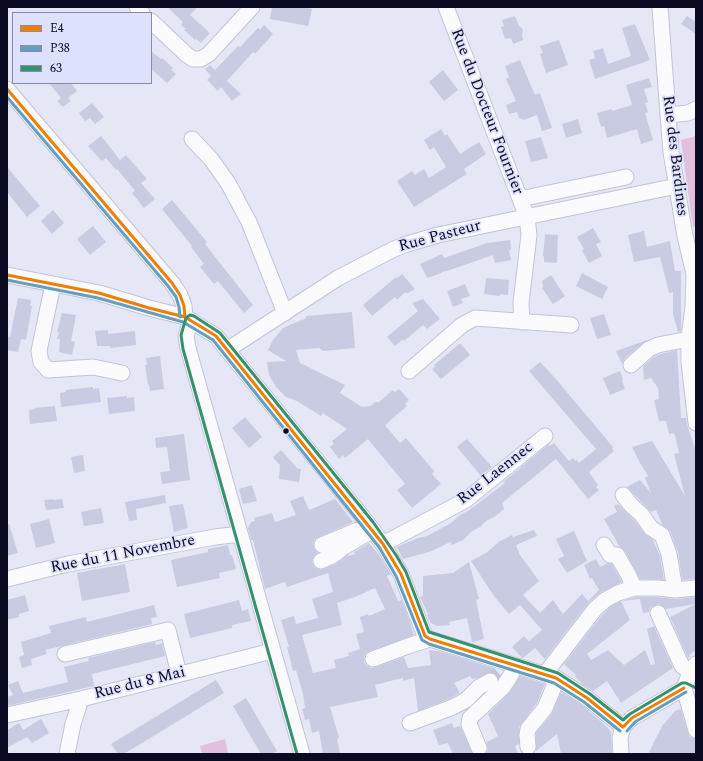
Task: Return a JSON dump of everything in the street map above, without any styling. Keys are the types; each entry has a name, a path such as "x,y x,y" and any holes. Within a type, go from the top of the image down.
{"street":[{"path":"152,22 187,56 193,59 200,59 209,54 252,7"},
{"name":"Rue du Docteur Fournier","path":"446,7 526,217 529,235 521,303 522,322"},
{"name":"Rue des Bardines","path":"660,7 668,115 677,186 690,235 694,274 693,306 689,339 689,362 696,423"},
{"path":"7,88 172,283 180,295 188,318 186,336 188,348 302,754"},
{"path":"668,115 688,113 696,109"},
{"path":"192,139 211,159 228,183 249,222 285,313"},
{"path":"520,198 626,176"},
{"name":"Rue Pasteur","path":"227,350 338,278 392,250 438,235 677,186"},
{"path":"7,275 99,293 188,318 216,336 371,527 383,544 401,574 425,636 430,640 550,676 587,698 622,727"},
{"path":"53,284 39,351 41,362 48,370 93,367 122,373"},
{"path":"409,371 462,325 475,318 571,325"},
{"path":"631,365 649,349 658,345 689,339"},
{"name":"Rue Laennec","path":"383,544 466,500 545,436"},
{"path":"623,495 630,505 642,515 651,528 662,535 669,554 675,590"},
{"path":"322,545 371,527"},
{"path":"321,561 334,555 371,527"},
{"name":"Rue du 11 Novembre","path":"7,579 68,564 240,534"},
{"path":"604,545 610,554 617,555 634,588"},
{"path":"528,747 528,729 545,708 553,689 547,669 605,600 618,593 634,588 675,590 696,588"},
{"path":"658,613 682,666 686,669 694,667 690,691 696,730"},
{"path":"65,654 168,630 179,674"},
{"path":"374,659 408,646 430,640"},
{"name":"Rue du 8 Mai","path":"7,715 81,699 272,651"},
{"path":"410,723 466,700 479,687 514,666"},
{"path":"479,748 469,724 470,718 503,687 514,666"},
{"path":"621,754 620,738 622,727 632,718 662,699 690,691"},
{"path":"67,754 73,724 81,699"}],"shaded area":[{"path":"696,136 696,226 693,227 681,140"},
{"path":"225,739 228,754 202,754 200,746"}],"building":[{"path":"167,7 198,7 190,15 210,33 201,43 196,39 195,40 184,30 186,29 181,25 183,22"},
{"path":"272,7 302,7 312,9 308,26 270,19"},
{"path":"515,16 523,31 523,40 513,44 511,38 505,39 501,27 504,26 502,20"},
{"path":"687,16 696,22 696,34 681,24"},
{"path":"635,24 650,60 595,79 589,60 595,58 593,51 603,48 608,64 631,56 622,28"},
{"path":"264,25 273,34 255,54 253,52 227,81 241,94 232,101 221,87 218,91 207,80 211,76 205,69 210,65 215,70 238,46 240,47 258,28 260,30"},
{"path":"559,40 568,65 546,73 540,54 543,53 540,46"},
{"path":"152,52 173,68 171,70 176,74 167,83 152,70"},
{"path":"520,60 535,95 540,93 552,128 542,131 537,115 524,120 519,118 517,112 509,114 506,105 516,101 506,79 509,77 505,66"},
{"path":"443,70 458,90 444,101 429,82"},
{"path":"649,78 652,87 644,89 648,102 645,103 648,112 645,113 653,140 641,144 637,129 607,138 604,126 601,127 597,113 612,109 612,111 632,105 626,85"},
{"path":"50,84 72,84 77,91 68,98 71,101 63,107 57,101 61,98"},
{"path":"92,103 104,117 95,124 90,118 85,121 79,113"},
{"path":"578,119 582,133 566,138 562,124"},
{"path":"441,129 445,136 447,134 460,154 479,142 486,154 464,169 467,174 414,207 397,181 412,171 415,175 424,169 429,178 446,167 434,147 430,150 424,140"},
{"path":"101,136 120,160 126,155 147,179 141,183 155,199 144,208 132,193 135,191 117,169 116,170 106,158 102,161 88,146"},
{"path":"541,137 548,158 531,162 525,141"},
{"path":"7,167 40,206 27,217 7,192"},
{"path":"172,200 207,242 205,244 253,305 244,313 218,281 214,284 200,267 204,264 191,247 192,246 162,209"},
{"path":"53,210 64,223 52,234 41,221"},
{"path":"93,226 106,242 90,255 77,239"},
{"path":"593,228 601,242 596,244 602,256 589,263 582,251 584,249 577,237"},
{"path":"644,231 647,247 670,241 675,271 681,271 681,331 678,332 673,314 673,292 669,293 660,257 634,262 628,235"},
{"path":"545,234 558,235 557,263 544,262 543,256"},
{"path":"510,240 511,250 509,250 511,260 495,263 493,255 427,278 420,264 442,254 444,258 487,243"},
{"path":"582,273 608,287 602,299 576,286"},
{"path":"402,274 415,289 406,294 405,292 397,300 395,297 372,316 363,305 396,277 397,278"},
{"path":"551,275 565,296 553,304 542,288 542,281"},
{"path":"486,278 509,280 508,295 500,294 500,296 484,294"},
{"path":"465,284 470,296 461,299 463,303 453,307 447,291"},
{"path":"18,298 31,300 30,306 32,306 26,340 21,339 18,352 7,350 7,336 10,337"},
{"path":"423,299 440,319 427,329 423,325 404,341 403,339 395,346 387,337 418,311 412,303"},
{"path":"352,312 355,348 323,351 319,348 296,350 300,363 345,385 340,393 362,407 370,406 375,402 379,402 393,390 395,392 399,389 409,400 405,404 407,406 385,425 400,443 406,438 434,471 432,474 441,484 412,508 397,490 405,484 368,439 345,458 343,455 339,459 330,447 334,444 332,441 347,429 323,413 321,416 297,401 286,397 276,387 269,375 267,362 286,361 268,350 273,340 283,328 306,318 306,316"},
{"path":"62,313 76,315 71,341 75,342 72,355 59,352 60,339 57,339 59,332 57,332"},
{"path":"604,314 611,335 597,339 590,318"},
{"path":"108,330 108,334 135,331 136,345 110,348 110,346 97,346 95,331"},
{"path":"647,340 625,358 622,364 616,351"},
{"path":"459,344 461,344 470,355 441,379 432,369 435,366 434,365"},
{"path":"677,350 681,418 686,418 696,452 696,579 682,580 678,552 670,531 662,524 656,510 651,512 627,487 640,480 651,493 645,478 648,476 632,447 652,441 685,496 674,454 679,453 675,435 673,433 669,434 666,421 659,421 654,400 659,399 658,388 651,378 644,380 643,366 654,357"},
{"path":"160,356 164,389 150,391 145,365 147,365 146,358"},
{"path":"540,362 613,447 612,449 614,451 589,472 598,485 596,487 599,490 588,499 556,459 502,503 504,509 480,527 472,531 463,540 452,545 450,542 432,551 403,559 397,547 418,538 427,536 451,523 505,483 503,482 549,444 550,446 554,443 569,461 573,458 579,463 596,449 529,371"},
{"path":"620,371 625,389 610,395 603,378"},
{"path":"93,387 93,389 99,388 101,402 61,407 60,393 66,392 66,390"},
{"path":"127,396 127,398 134,397 135,411 109,414 107,398"},
{"path":"55,406 57,421 30,424 29,410"},
{"path":"245,417 262,437 249,448 232,428"},
{"path":"184,434 190,480 162,484 160,472 170,471 167,447 156,448 155,438"},
{"path":"467,439 492,467 481,476 457,447"},
{"path":"281,450 297,468 301,469 299,482 279,479 280,465 273,457"},
{"path":"83,455 85,471 74,473 71,457"},
{"path":"252,485 257,501 243,504 239,489"},
{"path":"165,495 166,503 136,509 137,520 129,521 125,502"},
{"path":"303,496 309,510 335,499 353,522 315,539 313,543 314,548 318,553 314,556 312,561 316,568 320,570 338,563 345,557 355,554 354,552 369,543 379,555 391,574 387,576 398,601 402,600 414,635 366,653 364,662 367,666 371,668 376,667 404,657 408,668 431,665 429,650 443,652 493,668 500,675 498,678 491,672 472,679 470,676 454,683 460,693 418,711 414,678 403,681 403,678 375,685 378,697 330,707 339,738 337,739 340,753 323,754 319,731 312,733 309,719 305,720 302,709 305,708 303,694 296,670 293,671 287,647 289,647 281,620 294,616 296,624 318,618 312,599 333,592 328,573 287,587 285,582 265,589 253,540 251,540 248,528 251,522 255,521 254,518 272,513 275,522 296,515 290,501","holes":["375,588 385,609 369,616 368,614 360,617 364,632 356,634 360,649 348,653 349,656 334,660 336,668 313,673 302,635 342,625 337,603"]},
{"path":"62,499 64,508 46,510 44,500"},
{"path":"183,504 188,528 174,532 169,506"},
{"path":"618,504 635,521 644,533 653,540 660,556 664,580 640,579 625,551 618,545 604,519 617,512 614,506"},
{"path":"101,508 104,523 84,526 81,512"},
{"path":"49,519 55,543 36,548 30,524"},
{"path":"7,524 9,524 18,553 7,556"},
{"path":"534,530 537,536 516,545 520,555 539,581 523,595 540,613 553,600 563,614 582,594 588,601 599,590 592,578 590,579 584,565 596,559 600,567 608,563 612,564 622,582 601,592 589,602 545,659 535,648 522,658 512,647 524,636 529,641 542,630 520,605 509,614 494,596 471,561 486,553 500,541 512,535 513,537"},
{"path":"574,531 587,561 567,573 558,559 564,556 556,539"},
{"path":"228,545 230,555 232,555 236,569 219,573 220,578 177,587 171,560 208,552 208,549"},
{"path":"469,562 479,599 476,600 484,639 472,642 467,618 449,622 450,625 437,626 431,623 420,597 423,596 423,576 453,573"},
{"path":"125,564 130,592 82,601 77,573"},
{"path":"25,595 29,611 19,614 19,617 7,620 7,600"},
{"path":"635,597 676,599 696,597 696,604 666,609 659,604 651,607 649,612 643,613 640,599 621,601"},
{"path":"239,600 242,611 248,609 251,621 232,625 232,628 190,638 184,614"},
{"path":"621,601 630,620 587,654 591,660 608,650 624,665 645,650 651,665 655,664 647,629 654,626 673,668 621,703 607,681 593,691 583,685 575,676 576,675 564,664 602,615 610,607"},
{"path":"696,604 696,650 689,655 690,656 688,658 670,617"},
{"path":"154,605 157,617 151,618 152,624 45,650 47,654 31,659 32,665 22,668 19,657 24,655 21,642 51,633 49,626 86,617 87,622"},
{"path":"155,642 156,645 162,643 165,656 92,674 94,686 7,706 7,697 13,695 8,685 18,681 23,693 68,682 64,667 89,661 88,658"},
{"path":"520,676 545,684 537,703 519,727 519,744 515,746 518,754 486,754 488,749 486,741 487,742 498,736 488,714 509,693"},
{"path":"216,680 224,693 124,754 118,754 111,744"},
{"path":"561,692 582,705 608,728 611,732 612,754 561,754 557,734 536,751 536,733 552,713"},
{"path":"246,698 277,751 272,754 261,754 233,706"},
{"path":"681,709 690,737 696,739 696,754 648,754 662,726 675,711"},
{"path":"41,719 49,733 32,743 27,737 7,748 7,730 19,723 23,730"},
{"path":"452,723 454,728 460,726 473,754 453,754 448,743 439,745 433,730"}],"tunnel":[{"path":"490,681 499,674"}],"transit line":[{"name":"E4","path":"7,89 172,283 180,295 184,306 185,317"},
{"name":"P38","path":"7,97 168,286 176,297 180,317"},
{"name":"E4","path":"7,275 99,293 185,317 216,336 383,544 401,574 425,636 430,639 556,678 587,698 623,727"},
{"name":"P38","path":"7,280 98,298 183,322 213,340 379,547 396,576 422,640 429,644 554,683 584,702 620,731"},
{"name":"63","path":"297,754 183,349 181,335 186,318 190,315 194,316 220,333 373,522 406,572 429,632 558,673 590,694 623,720 630,714 682,683 686,683 696,688"},
{"name":"E4","path":"623,727 632,718 684,688"},
{"name":"P38","path":"627,731 635,722 686,692"}]}
